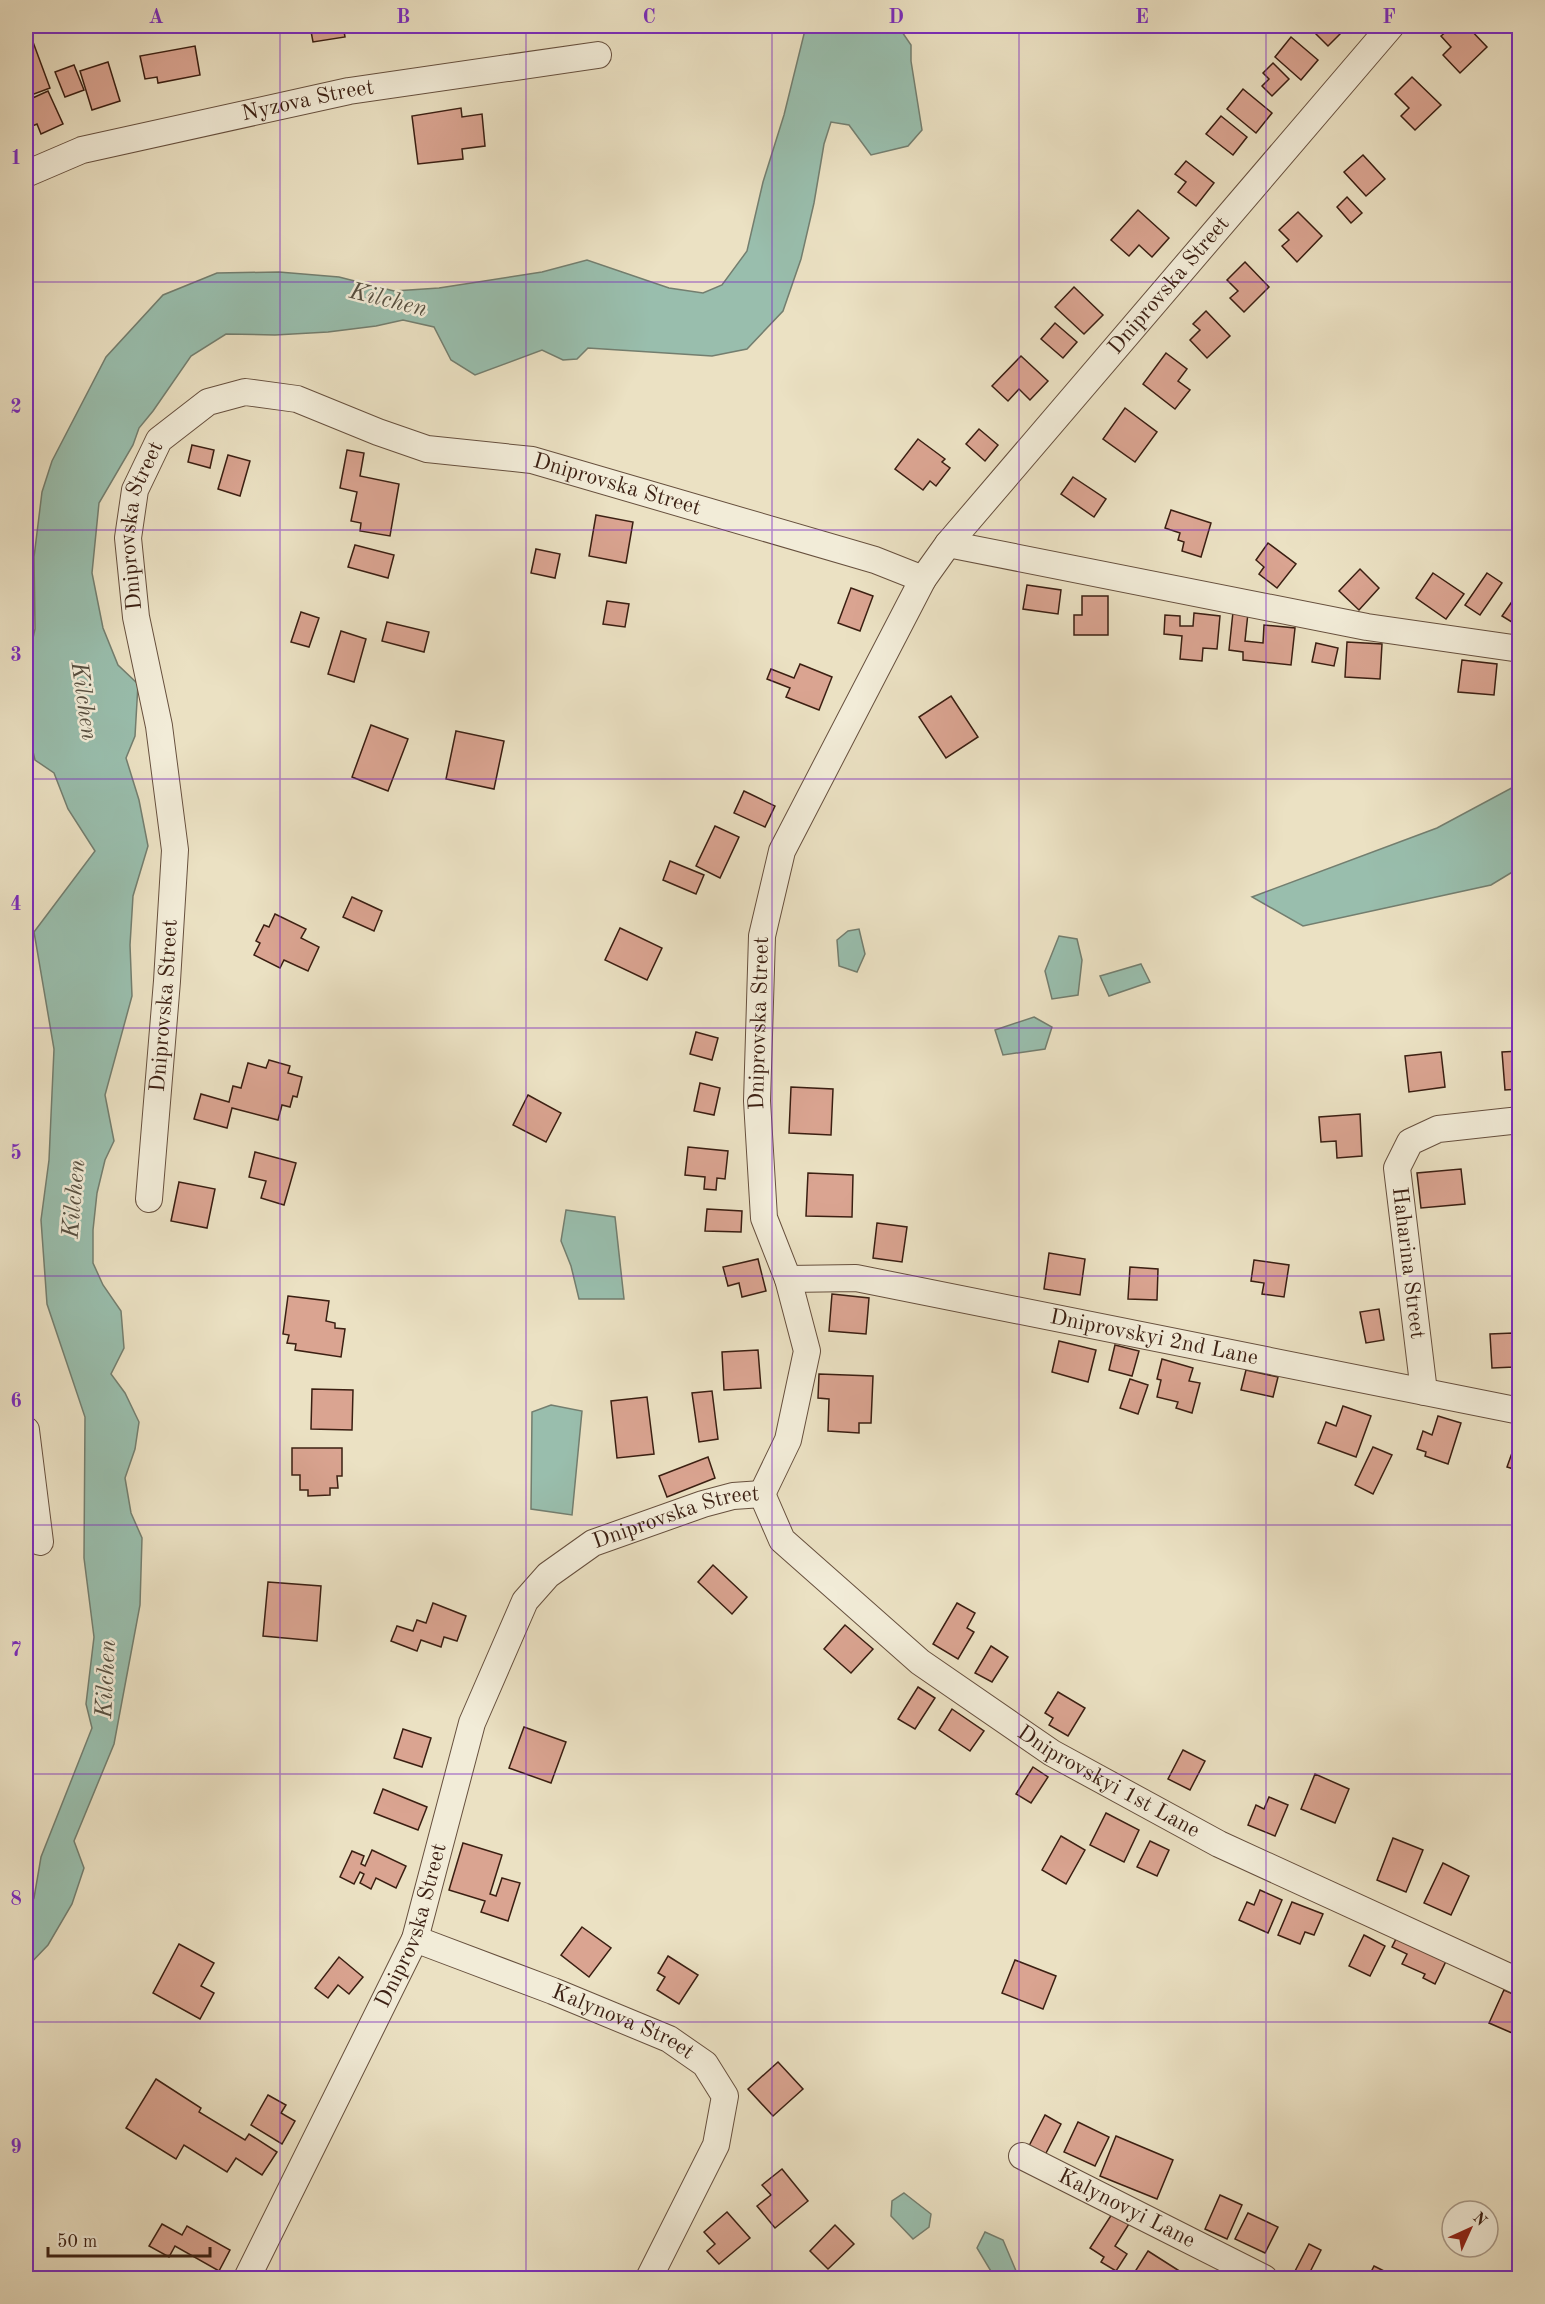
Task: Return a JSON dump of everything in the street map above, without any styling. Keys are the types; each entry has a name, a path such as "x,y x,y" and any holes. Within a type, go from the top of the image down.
{"street":[{"name":"Dniprovska Street","path":"247,2278 415,1939 472,1724 525,1601 548,1575 593,1543 703,1504 733,1496 762,1494 788,1440 807,1351 788,1279 764,1218 757,1101 762,936 782,850 923,579 948,544 1390,26"},
{"name":"Nyzova Street","path":"26,174 82,150 349,91 598,55"},
{"name":"Dniprovska Street","path":"148,1199 167,981 175,850 159,726 136,617 128,538 135,490 159,440 208,402 245,392 297,399 427,449 532,460 875,560 923,579"},
{"path":"948,544 1367,627 1520,649"},
{"name":"Haharina Street","path":"1424,1392 1396,1168 1410,1142 1438,1129 1520,1120"},
{"name":"Dniprovskyi 2nd Lane","path":"788,1279 856,1278 1520,1411"},
{"path":"26,1430 40,1542"},
{"name":"Dniprovskyi 1st Lane","path":"762,1494 782,1540 920,1662 1052,1753 1219,1844 1520,1982"},
{"name":"Kalynova Street","path":"415,1939 552,1991 669,2039 705,2064 725,2096 716,2145 649,2278"},
{"name":"Kalynovyi Lane","path":"1022,2156 1263,2278"}],"water":[{"name":"Kilchen","path":"806,26 898,26 911,45 911,61 922,130 908,146 871,155 849,125 831,122 824,144 801,259 783,311 747,349 712,356 588,348 577,359 563,360 542,350 475,375 451,360 434,327 403,320 328,332 275,335 226,334 191,356 139,428 133,445 99,503 92,573 103,628 118,665 138,684 135,736 126,758 139,800 148,846 133,896 130,945 132,996 105,1095 114,1141 105,1160 97,1193 93,1230 93,1263 103,1285 121,1311 124,1348 111,1374 125,1393 139,1422 135,1449 125,1478 131,1513 142,1538 140,1605 114,1744 74,1841 84,1868 72,1904 48,1945 26,1968 26,1915 34,1898 41,1857 92,1728 86,1704 94,1637 84,1558 85,1417 47,1304 41,1220 49,1160 54,1049 34,932 95,851 68,809 54,773 35,760 26,722 26,671 35,629 34,557 42,492 52,461 106,357 163,295 217,273 279,272 339,277 394,291 439,288 542,272 587,260 669,288 703,293 722,285 747,251 763,182 784,115"},
{"path":"1519,784 1519,868 1491,885 1303,926 1252,897 1437,828"},
{"path":"859,929 865,954 857,972 839,966 837,940 848,931"},
{"path":"1059,936 1077,939 1082,960 1078,995 1052,999 1045,971"},
{"path":"1141,964 1150,982 1109,996 1100,976"},
{"path":"1034,1017 1052,1027 1045,1049 1003,1055 995,1030"},
{"path":"566,1210 615,1217 624,1299 579,1299 571,1266 561,1241"},
{"path":"551,1405 582,1411 572,1515 531,1509 532,1412"},
{"path":"904,2193 931,2214 929,2227 913,2239 891,2216 892,2201"},
{"path":"985,2232 1003,2240 1019,2278 995,2278 977,2248"}],"building":[{"path":"310,26 343,26 345,37 313,42"},
{"path":"515,26 545,26 546,27 516,32"},
{"path":"1316,26 1348,26 1328,46 1312,30"},
{"path":"1453,26 1467,26 1487,47 1460,73 1443,55 1451,47 1441,36"},
{"path":"1291,37 1318,60 1301,80 1275,57"},
{"path":"33,42 50,88 26,97 26,45"},
{"path":"195,46 200,75 158,83 157,77 145,79 140,56"},
{"path":"108,62 120,101 92,110 80,71"},
{"path":"1273,63 1289,79 1272,96 1262,86 1269,79 1263,73"},
{"path":"74,65 84,90 65,97 55,72"},
{"path":"1412,77 1441,105 1415,130 1401,116 1409,108 1395,94"},
{"path":"1243,89 1272,113 1256,133 1227,109"},
{"path":"48,91 63,124 41,134 37,124 30,127 26,112 30,110 26,101"},
{"path":"461,108 462,117 482,114 485,146 462,149 463,159 418,164 412,116"},
{"path":"1221,116 1247,137 1233,155 1206,134"},
{"path":"1363,155 1385,179 1366,196 1344,172"},
{"path":"1186,161 1214,183 1196,206 1178,192 1186,182 1175,174"},
{"path":"1347,197 1362,213 1351,223 1337,207"},
{"path":"1138,210 1169,238 1152,257 1139,245 1129,256 1111,240"},
{"path":"1298,212 1322,236 1297,262 1282,246 1289,240 1279,230"},
{"path":"1245,262 1269,287 1244,312 1230,298 1238,291 1227,280"},
{"path":"1074,287 1103,315 1084,334 1055,307"},
{"path":"1206,311 1230,336 1207,358 1190,340 1200,330 1193,324"},
{"path":"1055,323 1077,342 1063,358 1041,339"},
{"path":"1166,353 1187,369 1178,381 1190,390 1175,409 1143,384"},
{"path":"1021,356 1048,381 1030,400 1019,389 1008,401 992,386"},
{"path":"1125,408 1157,432 1135,462 1103,439"},
{"path":"979,429 998,445 985,461 966,444"},
{"path":"918,439 945,459 942,462 950,468 936,486 930,481 923,490 895,469"},
{"path":"192,445 214,450 210,468 188,462"},
{"path":"347,450 364,453 360,476 399,484 390,536 360,531 361,523 351,521 357,492 340,488"},
{"path":"228,455 250,461 240,496 218,489"},
{"path":"1073,477 1106,499 1094,517 1061,494"},
{"path":"1171,510 1211,523 1201,557 1182,551 1184,542 1178,540 1180,533 1165,528"},
{"path":"596,515 633,522 626,563 589,556"},
{"path":"1268,543 1296,564 1277,588 1259,574 1264,567 1256,560"},
{"path":"355,545 394,555 388,578 348,567"},
{"path":"536,549 560,554 555,578 531,573"},
{"path":"1360,569 1379,588 1359,610 1339,591"},
{"path":"1433,573 1464,594 1446,619 1416,598"},
{"path":"1487,573 1502,583 1480,615 1465,605"},
{"path":"1027,585 1061,590 1058,614 1023,609"},
{"path":"851,588 873,596 860,631 838,623"},
{"path":"1520,590 1520,617 1515,624 1502,616"},
{"path":"1082,596 1108,596 1108,635 1074,635 1074,615 1082,615"},
{"path":"607,601 629,604 625,627 603,624"},
{"path":"301,612 319,618 309,647 291,642"},
{"path":"1233,612 1248,613 1245,641 1263,643 1264,625 1295,628 1291,665 1243,660 1243,652 1229,650"},
{"path":"1194,613 1220,616 1217,649 1203,648 1202,661 1180,659 1182,636 1164,634 1165,615 1180,616 1180,626 1193,626"},
{"path":"387,622 429,632 424,652 382,641"},
{"path":"341,631 366,639 354,682 328,674"},
{"path":"1347,642 1382,644 1380,679 1345,677"},
{"path":"1316,643 1338,648 1334,666 1312,662"},
{"path":"1462,660 1497,664 1494,695 1458,692"},
{"path":"800,664 832,677 819,710 786,697 790,688 767,679 771,669 794,678"},
{"path":"951,696 978,737 946,758 919,717"},
{"path":"371,725 408,739 388,791 352,777"},
{"path":"456,731 504,741 494,789 446,779"},
{"path":"744,791 775,806 765,827 734,813"},
{"path":"715,826 739,837 720,878 696,866"},
{"path":"670,861 704,875 696,894 663,880"},
{"path":"352,897 382,911 374,931 343,917"},
{"path":"275,914 306,929 301,938 319,947 308,971 284,960 280,968 254,955 260,943 256,941 264,925 269,927"},
{"path":"620,928 662,948 647,980 605,960"},
{"path":"696,1032 718,1038 712,1060 690,1054"},
{"path":"1520,1051 1520,1089 1505,1090 1502,1052"},
{"path":"1441,1052 1445,1087 1409,1092 1405,1056"},
{"path":"269,1060 290,1066 288,1073 302,1077 297,1097 293,1096 290,1107 282,1105 278,1120 232,1108 227,1128 194,1119 201,1094 229,1102 233,1086 241,1088 248,1063 266,1068"},
{"path":"700,1083 720,1088 714,1115 694,1111"},
{"path":"791,1087 833,1089 831,1135 789,1133"},
{"path":"528,1095 561,1113 546,1142 513,1125"},
{"path":"1360,1114 1362,1156 1337,1158 1336,1141 1321,1142 1319,1117"},
{"path":"688,1147 728,1151 725,1179 717,1178 716,1190 704,1189 705,1177 685,1175"},
{"path":"255,1152 296,1163 284,1205 261,1198 266,1181 249,1177"},
{"path":"1461,1169 1465,1204 1421,1208 1417,1173"},
{"path":"808,1173 853,1175 852,1217 806,1216"},
{"path":"179,1182 215,1189 207,1228 171,1221"},
{"path":"707,1209 742,1211 741,1232 705,1231"},
{"path":"877,1223 907,1227 902,1262 873,1258"},
{"path":"1049,1253 1085,1259 1080,1295 1044,1289"},
{"path":"758,1259 766,1291 742,1297 739,1283 728,1286 723,1267"},
{"path":"1254,1260 1289,1265 1284,1297 1262,1294 1264,1283 1251,1281"},
{"path":"1130,1267 1158,1269 1157,1300 1128,1299"},
{"path":"832,1294 869,1298 866,1334 829,1331"},
{"path":"288,1296 329,1301 326,1321 335,1323 335,1328 345,1329 341,1357 295,1350 296,1344 287,1343 289,1335 283,1334"},
{"path":"1379,1309 1384,1340 1366,1343 1360,1312"},
{"path":"1513,1333 1514,1367 1492,1368 1490,1334"},
{"path":"1059,1341 1096,1350 1088,1382 1052,1372"},
{"path":"1115,1345 1139,1351 1132,1376 1109,1370"},
{"path":"758,1350 761,1388 724,1390 722,1352"},
{"path":"1162,1359 1193,1368 1189,1381 1200,1383 1192,1413 1176,1408 1178,1402 1157,1397 1161,1380 1157,1379"},
{"path":"1246,1370 1278,1377 1273,1397 1241,1390"},
{"path":"819,1374 873,1376 871,1423 859,1423 859,1433 828,1431 829,1399 818,1398"},
{"path":"1130,1379 1148,1385 1138,1414 1120,1408"},
{"path":"312,1389 353,1390 352,1430 311,1429"},
{"path":"712,1391 718,1439 699,1442 692,1393"},
{"path":"647,1397 654,1454 617,1458 611,1401"},
{"path":"1343,1406 1371,1416 1356,1457 1318,1443 1326,1422 1336,1426"},
{"path":"1438,1416 1461,1423 1448,1464 1425,1456 1426,1452 1417,1449 1423,1431 1432,1435"},
{"path":"1518,1436 1520,1437 1520,1471 1507,1467"},
{"path":"1373,1447 1392,1455 1373,1494 1355,1485"},
{"path":"292,1448 342,1448 342,1476 337,1476 338,1488 330,1488 330,1495 308,1496 308,1490 300,1490 300,1475 292,1475"},
{"path":"708,1457 715,1478 667,1497 659,1476"},
{"path":"713,1565 747,1597 732,1614 698,1582"},
{"path":"268,1582 321,1586 317,1641 263,1636"},
{"path":"433,1603 466,1616 457,1641 444,1637 441,1647 421,1640 417,1651 391,1641 397,1626 413,1631 417,1620 426,1623"},
{"path":"957,1603 975,1613 967,1628 974,1632 958,1659 933,1644"},
{"path":"845,1625 873,1649 851,1673 824,1649"},
{"path":"991,1646 1008,1657 992,1682 975,1673"},
{"path":"918,1687 935,1698 915,1729 898,1719"},
{"path":"1058,1692 1085,1708 1068,1736 1049,1725 1053,1718 1045,1713"},
{"path":"952,1709 984,1731 970,1751 939,1730"},
{"path":"524,1727 566,1742 551,1783 509,1768"},
{"path":"403,1729 431,1738 422,1767 394,1758"},
{"path":"1183,1750 1205,1761 1190,1790 1168,1779"},
{"path":"1033,1767 1048,1777 1031,1803 1016,1794"},
{"path":"1315,1774 1349,1789 1335,1823 1301,1809"},
{"path":"383,1789 427,1807 418,1830 374,1813"},
{"path":"1269,1797 1288,1805 1275,1836 1248,1825 1256,1805 1264,1809"},
{"path":"1106,1813 1139,1830 1124,1862 1090,1845"},
{"path":"1061,1836 1085,1850 1066,1884 1042,1870"},
{"path":"1393,1838 1423,1850 1406,1892 1377,1880"},
{"path":"1150,1841 1169,1850 1157,1876 1137,1867"},
{"path":"463,1843 502,1855 490,1894 496,1896 502,1878 520,1883 508,1921 481,1912 485,1901 449,1890"},
{"path":"372,1850 406,1866 396,1888 376,1878 371,1889 360,1883 364,1874 360,1872 354,1884 340,1877 352,1851 364,1856 361,1864 365,1866"},
{"path":"1443,1863 1469,1876 1451,1915 1424,1903"},
{"path":"1260,1890 1282,1900 1268,1933 1239,1920 1247,1902 1254,1905"},
{"path":"1292,1902 1323,1914 1314,1935 1305,1932 1300,1944 1278,1935"},
{"path":"582,1927 611,1948 589,1977 561,1955"},
{"path":"1364,1935 1385,1946 1370,1976 1349,1966"},
{"path":"1398,1935 1448,1957 1435,1984 1423,1978 1425,1974 1402,1964 1407,1954 1392,1947"},
{"path":"179,1944 214,1963 201,1986 214,1993 200,2019 153,1993"},
{"path":"668,1956 698,1975 679,2004 657,1990 665,1977 658,1973"},
{"path":"339,1957 363,1977 349,1994 338,1985 328,1998 315,1988"},
{"path":"1015,1960 1056,1976 1043,2009 1002,1993"},
{"path":"1504,1990 1520,1997 1520,2031 1513,2029 1512,2033 1489,2023"},
{"path":"778,2062 803,2089 773,2116 748,2089"},
{"path":"156,2079 201,2108 199,2112 245,2140 249,2134 277,2152 262,2175 236,2158 227,2172 184,2145 176,2159 126,2128"},
{"path":"268,2095 286,2105 281,2113 295,2121 282,2144 251,2125"},
{"path":"1045,2115 1061,2124 1045,2155 1029,2146"},
{"path":"1078,2122 1109,2137 1095,2166 1064,2152"},
{"path":"1116,2136 1173,2160 1157,2199 1100,2176"},
{"path":"782,2169 808,2201 775,2228 757,2206 771,2195 762,2185"},
{"path":"1220,2195 1242,2205 1227,2239 1205,2229"},
{"path":"727,2212 750,2238 719,2264 707,2251 715,2244 704,2232"},
{"path":"1248,2213 1278,2227 1265,2253 1235,2239"},
{"path":"1112,2214 1129,2224 1115,2246 1127,2254 1116,2271 1101,2262 1104,2257 1090,2248"},
{"path":"162,2224 182,2235 187,2226 230,2250 219,2271 175,2246 169,2257 149,2246"},
{"path":"835,2225 854,2244 828,2269 810,2251"},
{"path":"1309,2244 1321,2250 1307,2278 1292,2277"},
{"path":"1148,2251 1181,2272 1176,2278 1131,2278"},
{"path":"1374,2266 1398,2278 1368,2278"},
{"path":"1326,2271 1340,2278 1322,2278"}]}
